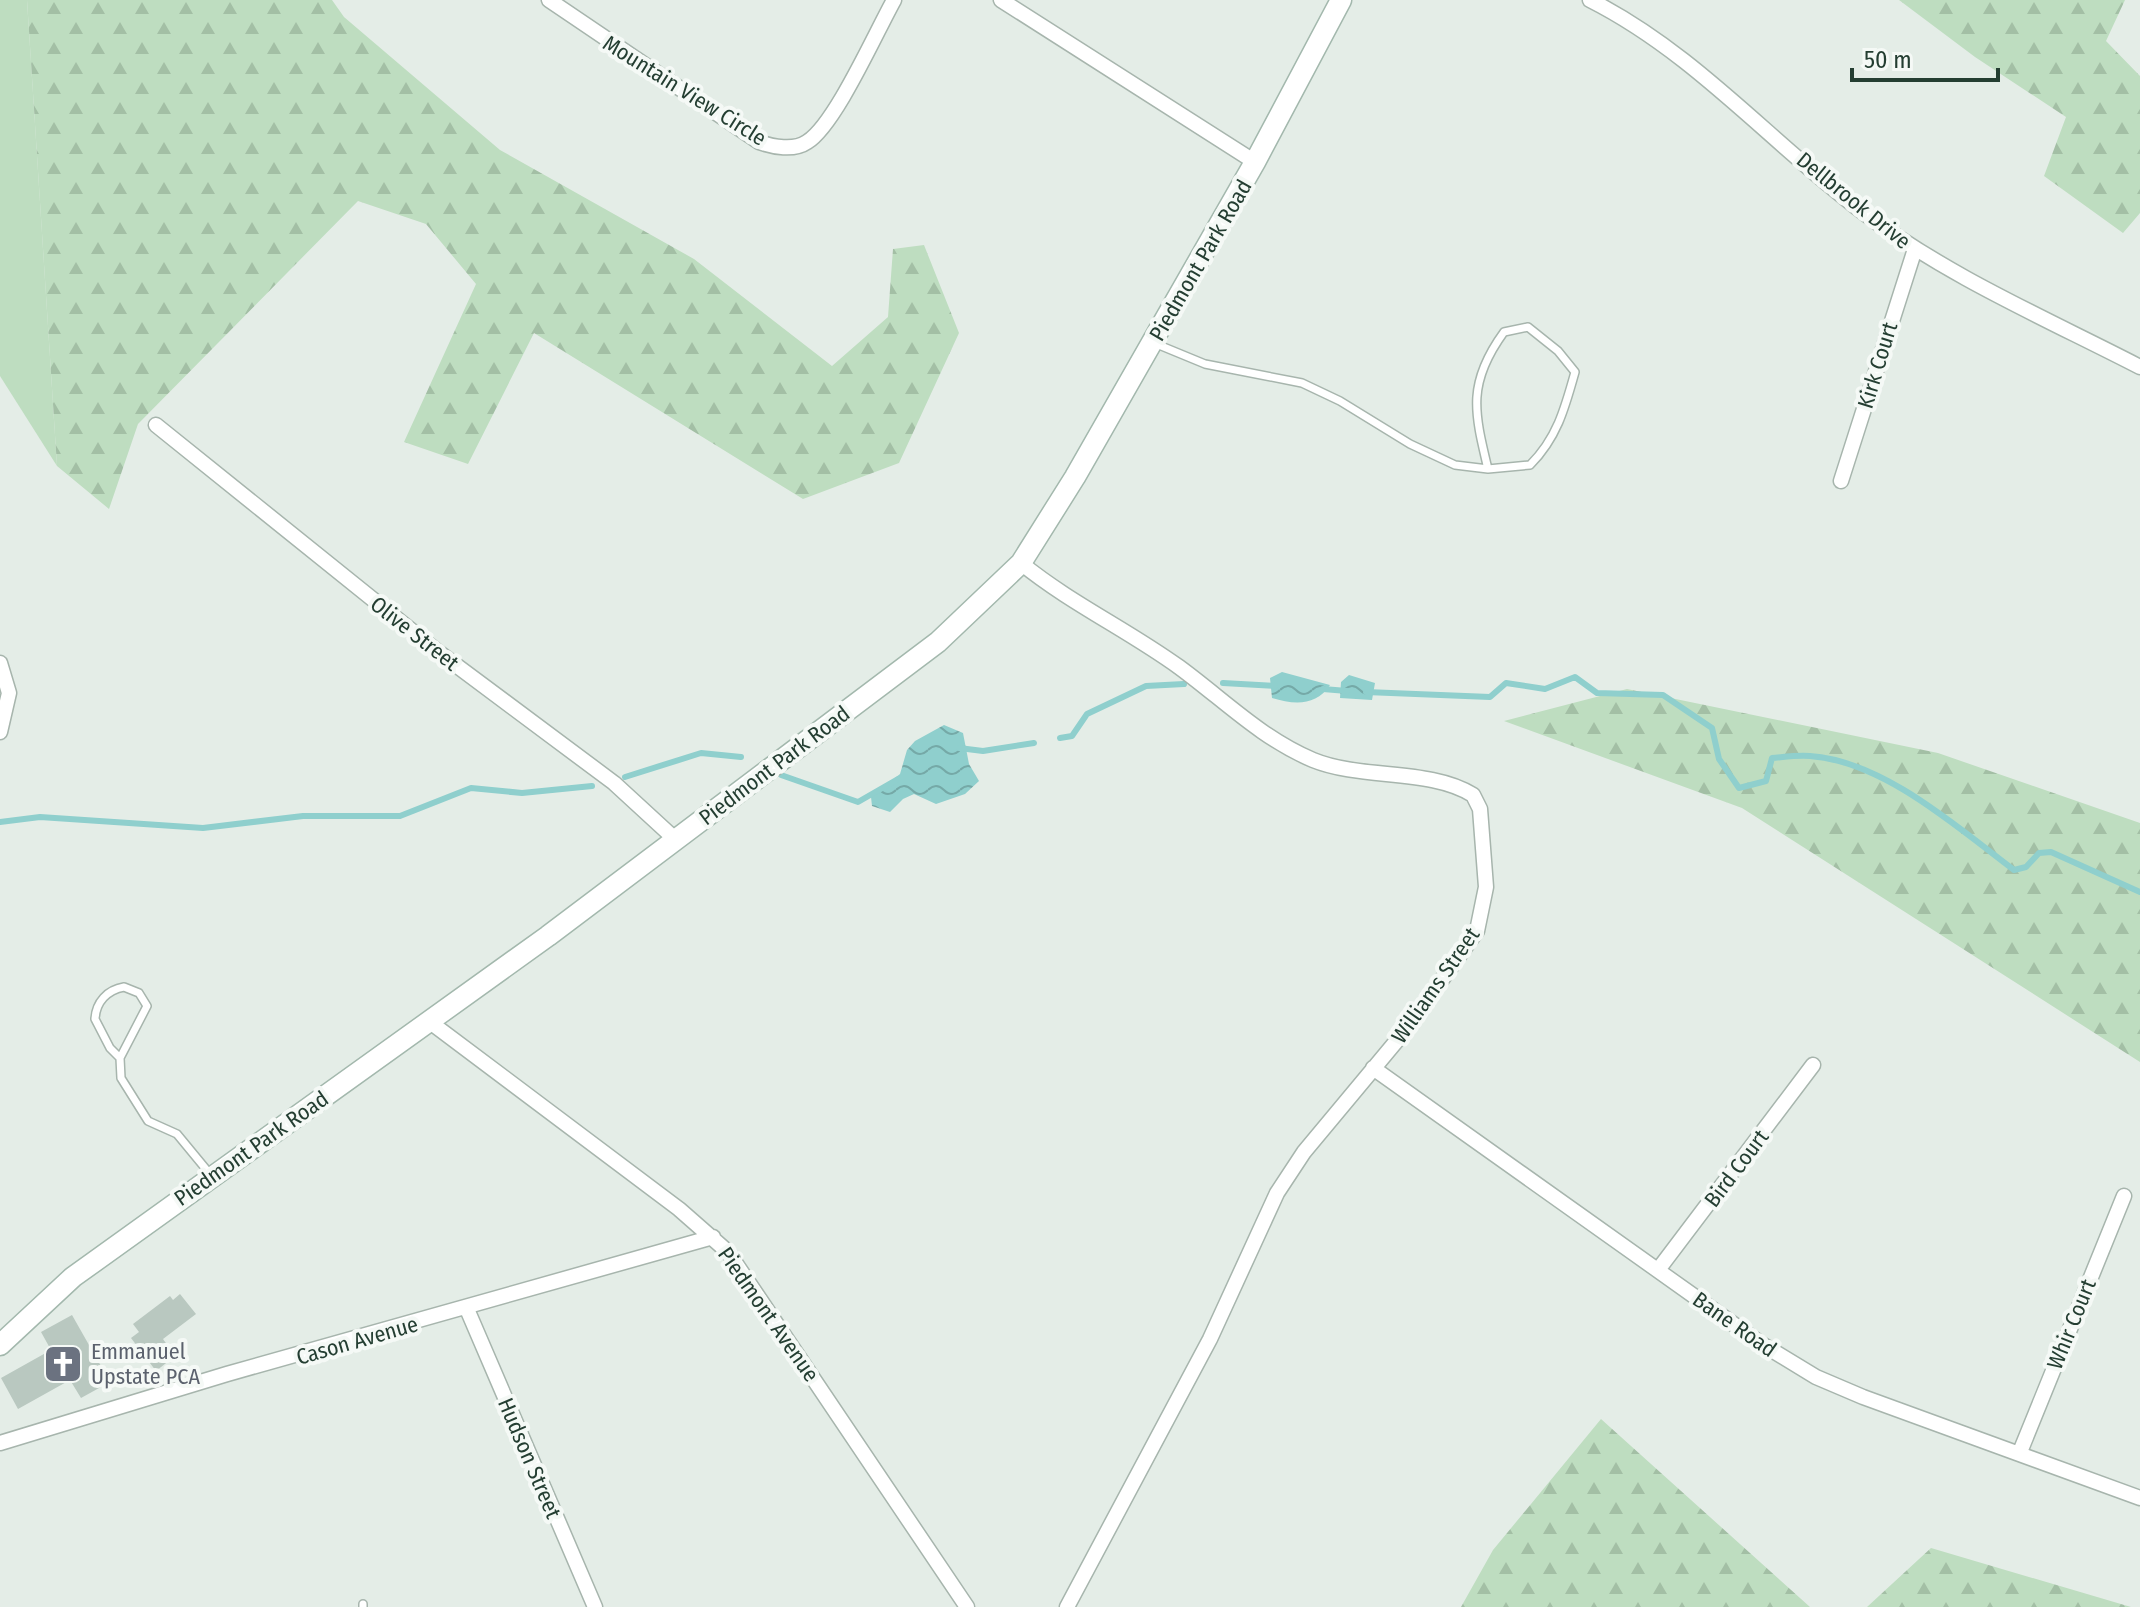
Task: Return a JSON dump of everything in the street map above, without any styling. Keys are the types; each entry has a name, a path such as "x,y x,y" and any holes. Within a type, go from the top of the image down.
{"street":[{"name":"Mountain View Circle","path":"549,0 759,142 789,147 807,142 834,109 894,0"},
{"path":"1001,0 1255,162"},
{"name":"Piedmont Park Road","path":"0,1345 73,1277 430,1022 938,642 1021,563 1075,477 1255,162 1341,0"},
{"name":"Dellbrook Drive","path":"1590,0 1645,32 1714,83 1862,211 1915,249 2140,367"},
{"name":"Kirk Court","path":"1841,481 1915,249"},
{"name":"Olive Street","path":"156,425 437,651 614,783 676,840"},
{"name":"Williams Street","path":"1021,563 1045,582 1177,666 1278,745 1340,769 1460,786 1478,801 1486,887 1477,931 1373,1068 1304,1152 1277,1193 1210,1339 1067,1607"},
{"path":"0,663 9,693 0,732"},
{"name":"Piedmont Avenue","path":"430,1022 713,1237 745,1275 967,1607"},
{"name":"Bird Court","path":"1658,1270 1813,1065"},
{"name":"Bane Road","path":"1373,1068 1760,1343 1816,1377 2140,1498"},
{"name":"Whir Court","path":"2020,1452 2124,1196"},
{"name":"Cason Avenue","path":"0,1443 227,1374 467,1309 713,1237"},
{"name":"Hudson Street","path":"467,1309 595,1607"}],"lane":[{"path":"1152,342 1205,364 1302,383 1340,401 1410,444 1455,465 1488,469 1530,465 1547,448 1563,416 1575,372 1558,351 1528,327 1504,332 1490,353 1475,389 1476,420 1488,469"},
{"path":"120,1058 110,1048 95,1019 98,1003 111,991 124,987 139,993 147,1006 120,1058 121,1078 148,1121 177,1134 211,1176"}],"green space":[{"path":"0,0 27,0 57,466 0,376"},
{"path":"27,0 332,0 344,17 500,150 694,259 832,366 888,317 893,249 924,245 959,333 899,463 803,499 534,333 468,464 404,442 476,284 426,224 358,201 138,424 109,509 57,466"},
{"path":"1899,0 2125,0 2106,41 2140,76 2140,213 2123,233 2044,176 2066,117 1975,57"},
{"path":"1627,689 1938,753 2140,823 2140,1062 1742,808 1504,721"},
{"path":"1601,1419 1810,1607 1461,1607 1493,1550"},
{"path":"1931,1548 2131,1607 1867,1607"}],"water":[{"path":"1282,672 1330,685 1318,697 1304,702 1272,698 1270,678"},
{"path":"1349,675 1375,683 1372,700 1340,698 1341,682"},
{"path":"944,725 963,733 969,764 979,781 965,794 936,804 914,794 903,799 890,812 872,806 871,797 900,774 907,750 915,741"}],"building":[{"path":"180,1294 196,1314 163,1339 175,1356 156,1371 131,1338 139,1332 133,1324 170,1296 173,1300"},
{"name":"Emmanuel Upstate PCA","path":"72,1315 110,1382 81,1398 70,1380 18,1409 1,1378 51,1350 41,1332"}],"waterway":[{"path":"1366,692 1490,697 1506,683 1545,689 1575,677 1597,693 1663,695 1712,728 1719,759 1739,788 1766,781 1772,758 1805,756 1837,761 1865,770 1918,799 2014,870 2026,867 2039,853 2051,852 2140,892"},
{"path":"1223,683 1275,686"},
{"path":"1060,738 1072,736 1087,714 1146,686 1184,684"},
{"path":"1323,689 1347,691"},
{"path":"959,748 983,751 1034,743"},
{"path":"625,777 701,753 741,757"},
{"path":"781,775 858,802 898,779"},
{"path":"0,822 40,817 203,828 303,816 400,816 471,788 522,793 592,786"}],"place":[{"name":"Emmanuel Upstate PCA","path":"63,1364"}]}
